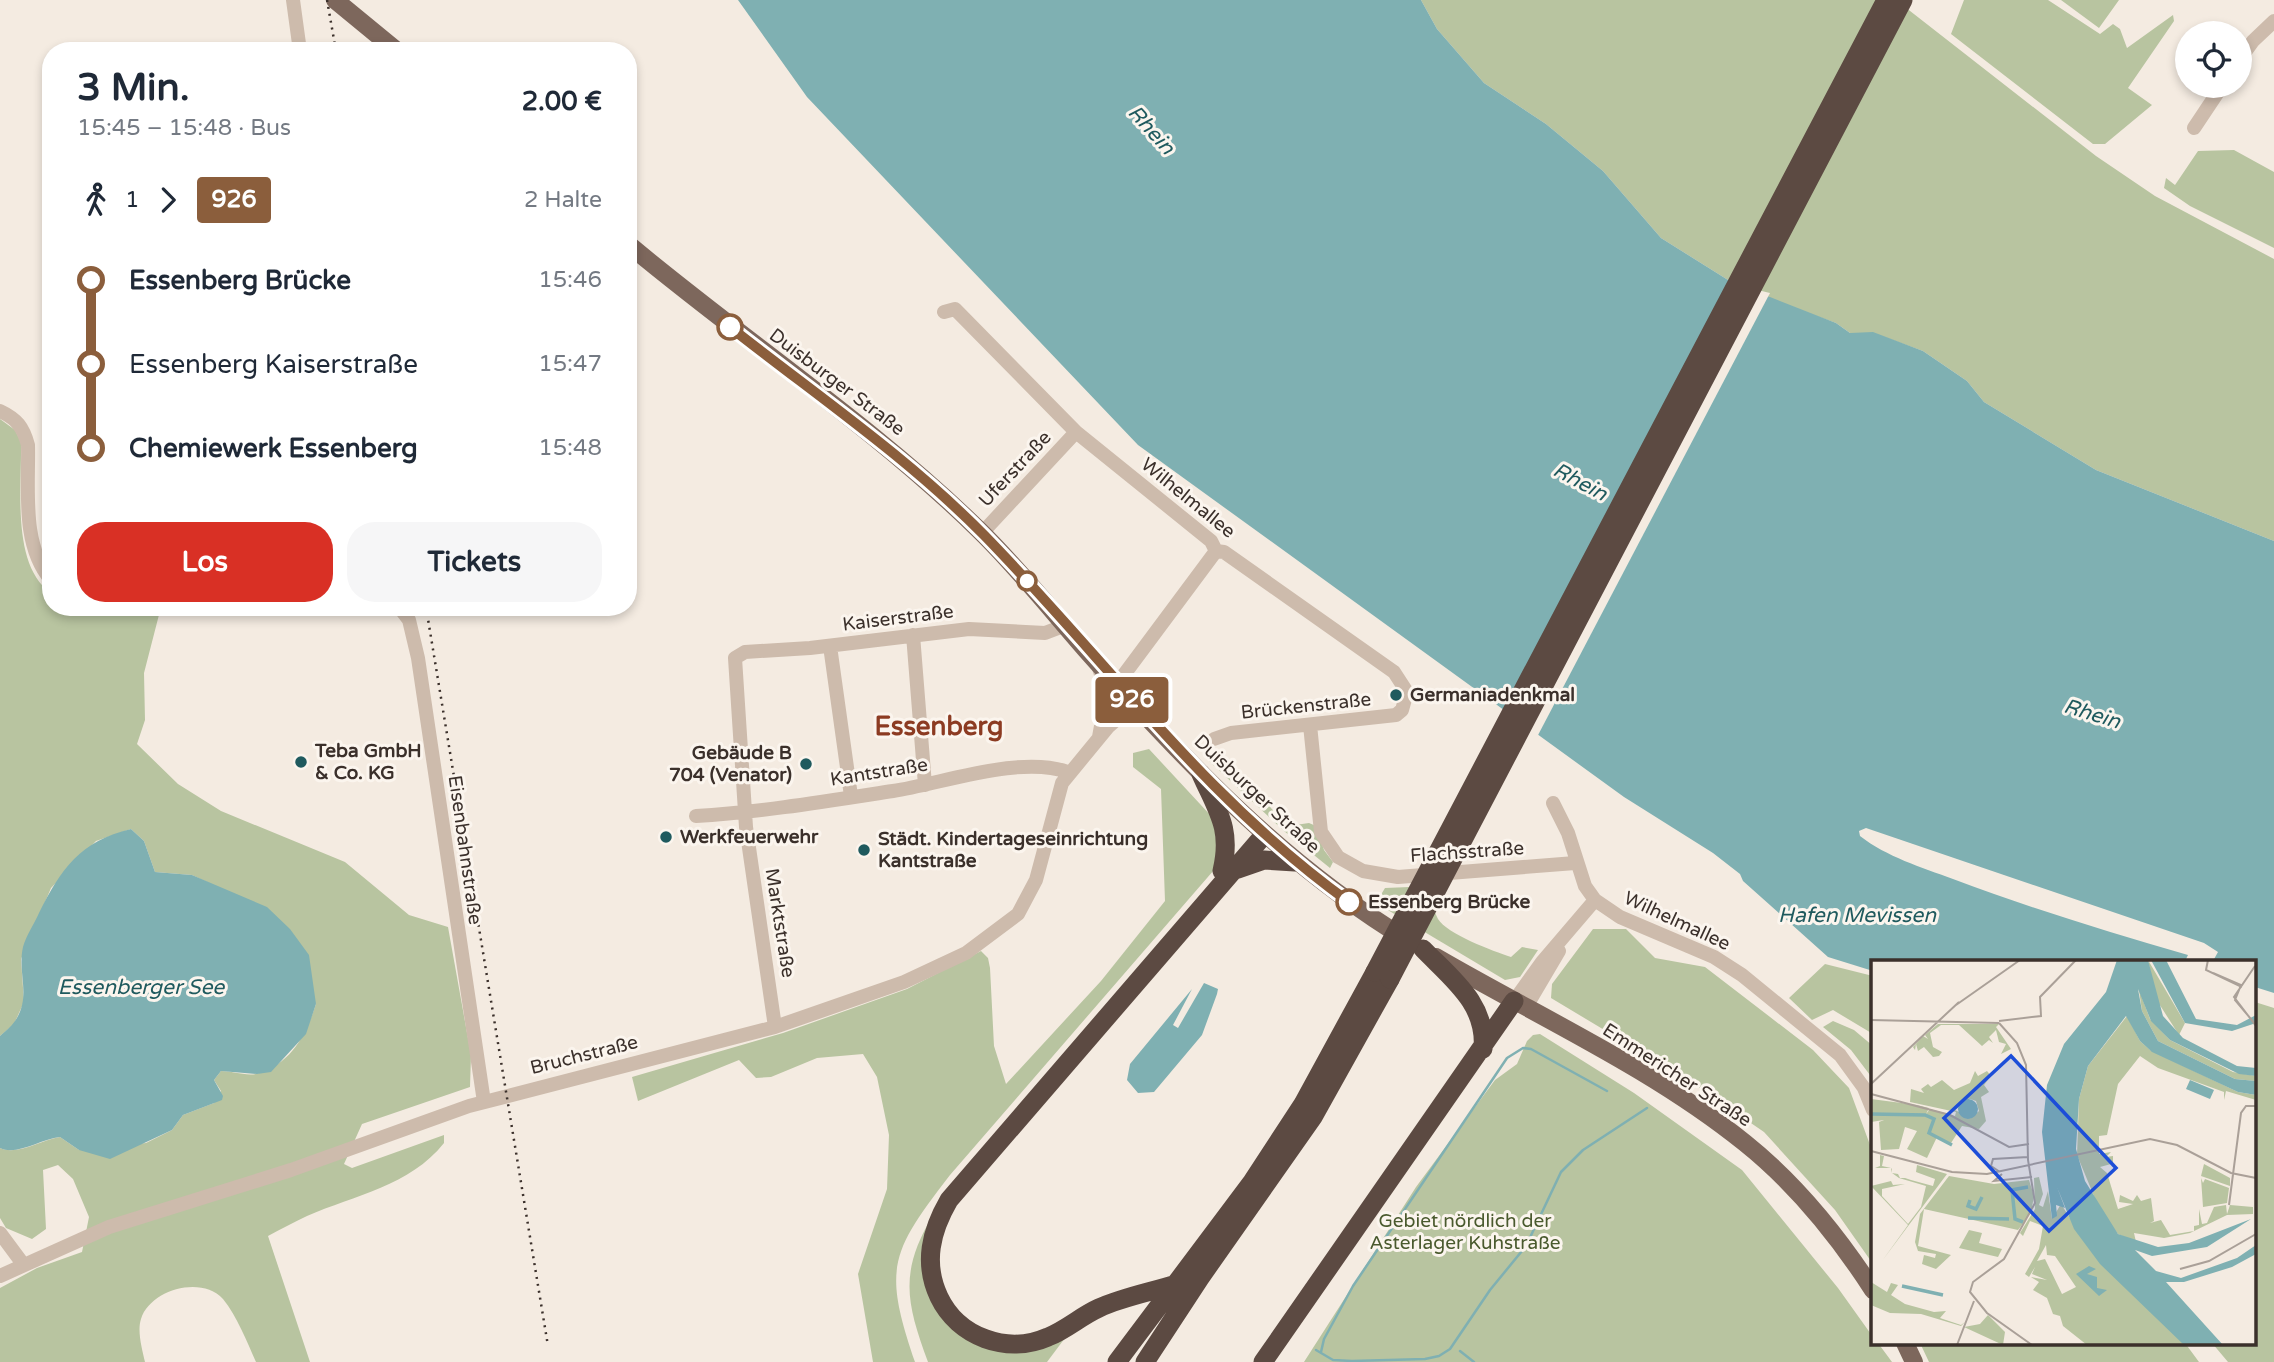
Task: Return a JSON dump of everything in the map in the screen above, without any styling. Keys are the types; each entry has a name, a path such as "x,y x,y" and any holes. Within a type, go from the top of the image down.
{"highway":[{"path":"1145,1362 1200,1278 1278,1170 1338,1076 1383,976 1886,0"},
{"path":"1117,1362 1252,1182 1383,976 1903,0"},
{"path":"1201,774 1227,833 1226,872"},
{"path":"1177,1284 1100,1307 1050,1337 1030,1343 989,1340 954,1320 941,1301 933,1285 929,1257 932,1235 948,1200 1261,832"},
{"path":"1226,872 1253,862 1296,862"},
{"path":"1423,949 1474,1003 1483,1027 1483,1051"},
{"path":"1263,1362 1408,1151 1520,1004"},
{"path":"1272,1362 1353,1240 1520,1004"},
{"path":"1132,1362 1278,1170"}],"main road":[{"path":"335,0 386,42"},
{"name":"Duisburger Straße","path":"637,252 706,309 866,429 927,480 982,534 1201,774 1296,862 1371,917 1520,1004"},
{"name":"Emmericher Straße","path":"1520,1004 1638,1071 1746,1144 1789,1184 1871,1287"},
{"path":"1905,1344 1914,1362"}],"street":[{"path":"293,0 299,42"},
{"path":"2252,42 2274,21"},
{"path":"2194,128 2214,98"},
{"name":"Wilhelmallee","path":"944,312 955,309 1076,432 1211,541 1216,551 1224,552 1394,672 1407,692 1402,710"},
{"path":"0,411 14,418 24,430 28,445 32,543 38,566 42,570"},
{"name":"Uferstraße","path":"982,534 1076,432"},
{"path":"1117,684 1216,551"},
{"name":"Eisenbahnstraße","path":"406,616 418,658 484,1102"},
{"name":"Kaiserstraße","path":"736,658 745,652 830,646 969,629 1045,633 1066,625"},
{"path":"912,635 925,785"},
{"path":"830,646 850,796"},
{"name":"Marktstraße","path":"736,658 734,674 745,813 775,1027"},
{"path":"1096,660 1107,693 1099,737"},
{"name":"Bruchstraße","path":"0,1276 109,1227 291,1170 484,1102 775,1027 914,978 966,953 1008,923 1026,901 1036,880 1055,799 1071,769 1099,737 1135,703"},
{"name":"Brückenstraße","path":"1214,739 1231,733 1385,717 1402,710"},
{"name":"Flachsstraße","path":"1310,725 1321,832 1338,857 1363,871 1398,877 1575,863"},
{"name":"Kantstraße","path":"696,816 745,813 991,772 1043,766 1071,769"},
{"name":"Wilhelmallee","path":"1553,803 1568,833 1575,863 1595,900 1620,917 1714,957 1742,975 1840,1055 1864,1087 1871,1105"},
{"path":"1520,1004 1542,962 1595,900"},
{"path":"0,1233 23,1264"}],"green space":[{"path":"1421,0 1896,0 2096,156 2155,196 2274,259 2274,541 2096,470 1984,402 1967,381 1923,351 1873,333 1850,333 1836,323 1744,290 1661,238 1603,171 1546,124 1484,83 1437,29"},
{"path":"1964,0 2048,0 2100,34 2113,24 2120,29 2127,48 2173,15 2174,21 2128,88 2152,105 2105,144 2093,144 1951,34"},
{"path":"2061,0 2119,0 2099,28"},
{"path":"2234,150 2274,172 2274,248 2190,206 2164,188 2166,178 2175,185 2198,151"},
{"path":"0,419 15,430 21,442 21,524 30,564 42,584 42,616 159,616 144,673 145,720 137,744 178,784 221,811 345,862 409,915 448,927 471,1055 470,1087 362,1124 344,1164 352,1168 444,1135 444,1143 415,1170 381,1188 307,1216 268,1236 310,1362 256,1362 237,1321 223,1299 214,1292 190,1287 165,1294 146,1309 140,1329 145,1362 0,1362 0,1288 37,1268 82,1252 89,1217 73,1179 58,1165 43,1170 46,1229 32,1239 6,1228 0,1218 0,1148 21,1149 60,1137 79,1150 146,1143 172,1130 183,1115 214,1103 221,1091 214,1080 221,1071 255,1074 271,1068 289,1055 308,1026 316,1004 226,891 192,875 155,872 144,841 131,829 96,841 51,888 21,959 24,1002 14,1024 0,1036"},
{"path":"1149,749 1213,818 1220,863 950,1175 930,1202 904,1244 898,1262 896,1282 905,1330 915,1362 873,1362 858,1274 887,1189 889,1135 877,1077 863,1054 817,1058 771,1077 756,1078 739,1060 638,1101 632,1077 783,1033 907,989 981,951 988,958 990,968 994,1046 1006,1084 1101,981 1165,901 1161,789 1133,767 1133,753"},
{"path":"1224,758 1288,826 1309,823 1316,826 1324,850 1333,862 1330,868 1284,831 1209,761"},
{"path":"1434,886 1436,915 1443,925 1451,930 1511,957 1522,947 1538,950 1520,977 1505,980 1376,903 1385,888"},
{"path":"1593,929 1626,929 1655,958 1705,967 1813,1050 1849,1088 1871,1148 1871,1261 1835,1210 1764,1132 1691,1082 1551,998 1552,984"},
{"path":"1825,964 1871,976 1871,1033 1833,1010 1812,1020 1789,998"},
{"path":"2256,1002 2274,1008 2274,1362 2228,1362 2213,1344 2256,1344"},
{"path":"1833,1021 1854,1030 1871,1044 1871,1076 1851,1050 1823,1027"},
{"name":"Gebiet nördlich der Asterlager Kuhstraße","path":"1540,1034 1634,1093 1742,1170 1838,1288 1871,1334 1871,1344 1879,1344 1892,1362 1304,1362 1416,1187 1495,1080 1517,1064 1527,1041 1533,1035"},
{"path":"933,1215 926,1263 976,1339 1065,1338 1047,1362 928,1362 915,1322 909,1287 915,1254"},
{"path":"1920,1344 2186,1344 2199,1362 1929,1362"}],"water":[{"path":"738,0 1421,0 1437,29 1484,83 1546,124 1603,171 1661,238 1744,290 1770,297 1836,323 1850,333 1873,332 1923,351 1967,381 1984,402 2096,470 2274,541 2274,993 2256,987 2256,960 2214,960 2218,952 2204,943 1866,828 1859,831 1860,836 1881,850 1917,866 2040,910 2188,955 2186,960 1871,960 1871,970 1828,957 1743,881 1740,874 1713,853 1624,797 1138,445 807,97"},
{"name":"Essenberger See","path":"131,829 144,841 155,872 192,875 267,907 290,929 309,955 316,1004 306,1034 271,1072 257,1074 221,1071 214,1080 223,1096 222,1100 183,1115 172,1130 110,1159 79,1150 60,1137 21,1149 0,1148 0,1036 15,1021 23,1003 22,957 26,939 55,883 74,859 98,841"},
{"path":"1204,983 1218,989 1202,1035 1154,1092 1138,1093 1127,1080 1130,1064 1192,989 1173,1025 1178,1028"}],"pier":[{"path":"1745,287 1770,293 1537,737 1502,712"}],"waterway":[{"path":"1321,1352 1324,1339 1353,1286 1507,1058 1523,1048 1531,1049 1607,1091"},
{"path":"1316,1350 1333,1360 1352,1361 1425,1359 1439,1356 1450,1349 1490,1290 1526,1246 1561,1172 1583,1150 1647,1108"},
{"path":"1460,1351 1474,1362"}],"railway":[{"path":"327,0 334,42"},
{"path":"427,616 548,1346"}],"bus line":[{"name":"926","path":"730,327 866,429 927,480 1026,580 1084,648 1247,820 1349,902"}],"place":[{"name":"Germaniadenkmal","path":"1396,695"},
{"name":"Teba GmbH & Co. KG","path":"301,762"},
{"name":"Gebäude B 704 (Venator)","path":"806,764"},
{"name":"Werkfeuerwehr","path":"666,837"},
{"name":"Städt. Kindertageseinrichtung Kantstraße","path":"864,850"},
{"name":"Essenberg Brücke","path":"1349,902"}],"district":[{"name":"Essenberg","path":"939,726"}],"water label":[{"name":"Rhein","path":"1151,130"},
{"name":"Rhein","path":"1580,482"},
{"name":"Rhein","path":"2092,714"},
{"name":"Hafen Mevissen","path":"1857,915"}]}
